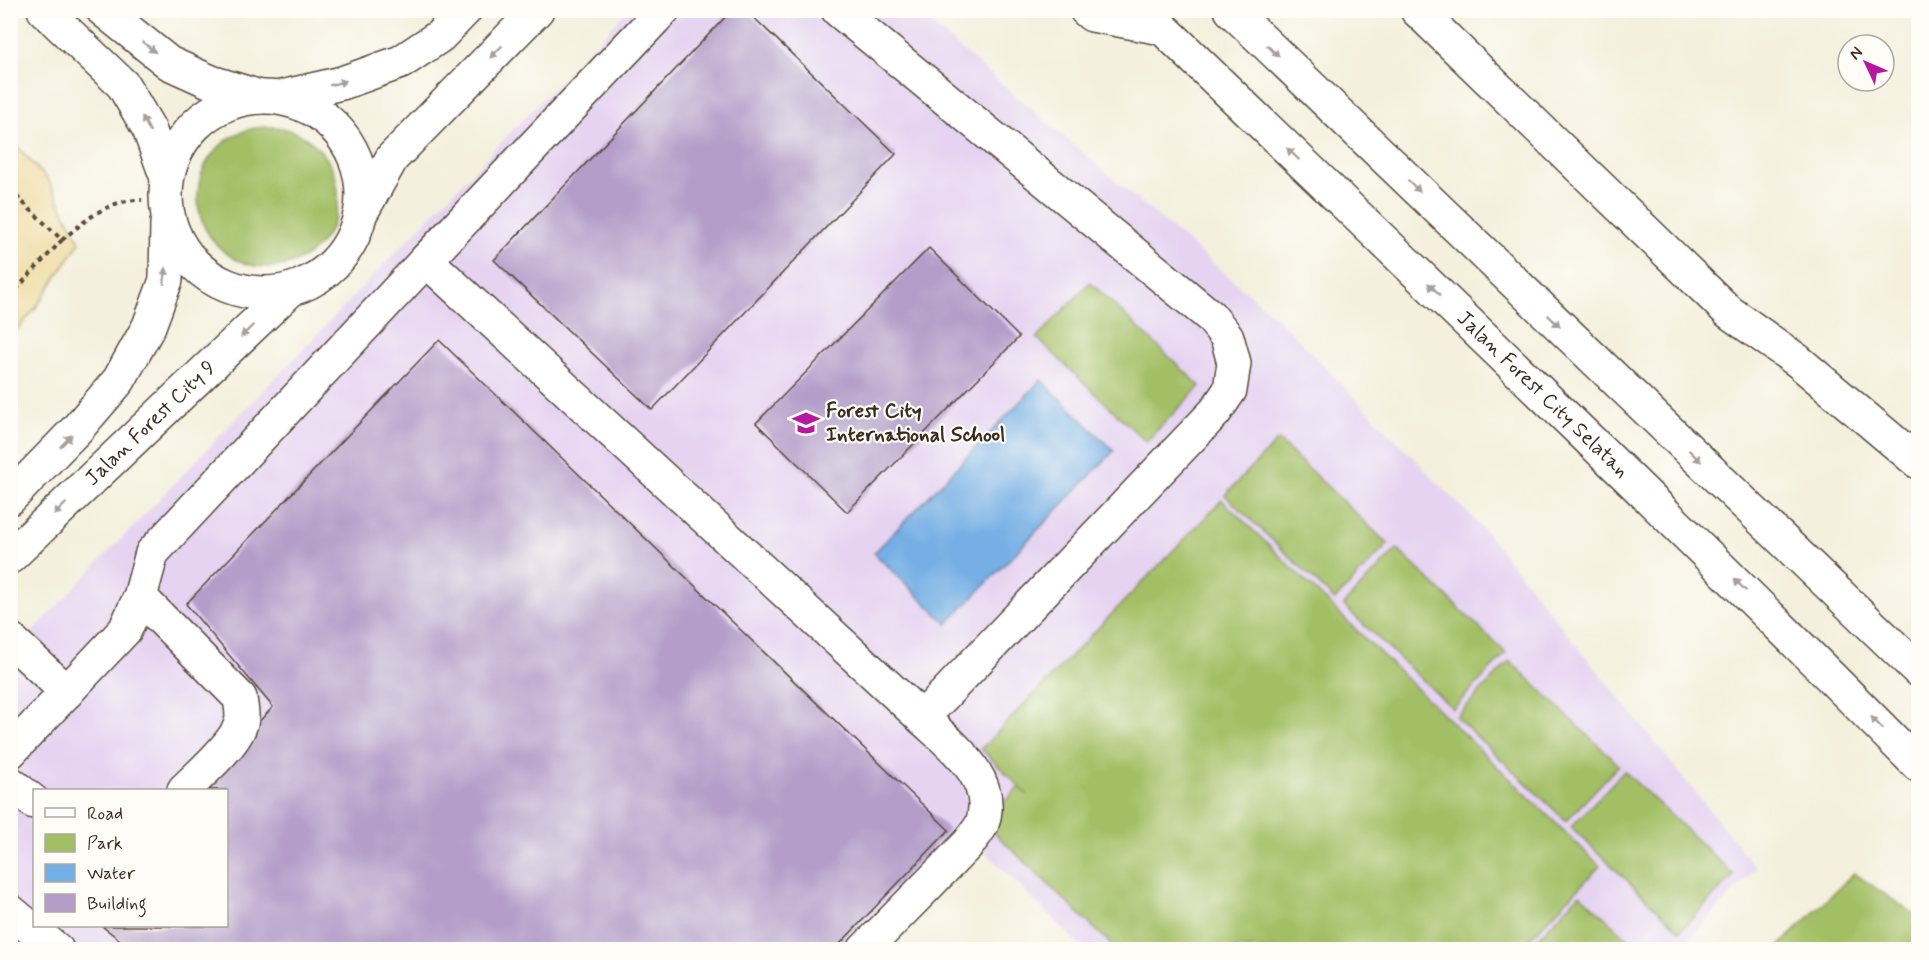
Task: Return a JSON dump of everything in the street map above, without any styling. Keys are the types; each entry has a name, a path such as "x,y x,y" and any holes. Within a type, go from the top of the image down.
{"street":[{"path":"44,10 123,85 149,129 166,200"},
{"name":"Jalan Forest City 9","path":"103,10 169,63 211,82 303,105 322,116 338,131 351,149 359,169 362,191 361,213"},
{"path":"10,498 77,429 119,380 149,326 166,280 166,200 173,157 184,137 199,121 217,109 238,100 271,97 342,83 401,62 440,36 465,10"},
{"name":"Jalan Forest City 9","path":"166,200 176,242 189,261 205,275 224,286 245,292 267,294 290,291 310,282 328,270 343,254 354,234 361,213 392,158 537,10"},
{"path":"10,752 125,630 140,597 152,553 663,10"},
{"path":"838,10 1210,316 1227,337 1234,363 1230,390 1215,412 922,718"},
{"path":"1086,10 1092,15 1153,19"},
{"path":"1231,10 1918,670"},
{"path":"1417,10 1729,312 1798,360 1918,462"},
{"name":"Jalan Forest City Selatan","path":"1153,19 1625,473 1918,765"},
{"path":"426,260 922,718 968,762 981,781 986,803 982,825 969,843 864,950"},
{"name":"Jalan Forest City 9","path":"10,557 290,291"},
{"path":"140,597 240,698 242,716 240,727 231,741 185,789"},
{"path":"10,639 67,692"},
{"path":"10,783 33,801"},
{"path":"10,911 57,950"}],"path":[{"path":"10,190 62,240"},
{"path":"10,296 62,240 93,214 128,200 166,200"}],"shaded area":[{"name":"Forest City International School","path":"627,11 916,11 1275,316 1484,530 1756,868 1679,950 1084,949 982,849 886,949 11,949 10,655"}],"green space":[{"path":"268,127 295,132 317,148 333,170 338,197 333,224 317,246 295,262 268,267 241,262 219,246 203,224 198,197 203,170 219,148 241,132"},
{"path":"1090,282 1200,386 1146,442 1037,338"},
{"path":"1278,440 1388,544 1335,600 1225,495"},
{"path":"1222,500 1600,866 1520,949 1116,949 984,823 1019,787 1028,795 981,749"},
{"path":"1397,549 1506,653 1453,709 1343,605"},
{"path":"1510,661 1619,765 1566,821 1456,717"},
{"path":"1624,771 1734,875 1680,931 1571,827"},
{"path":"1854,873 1918,917 1918,949 1776,949"},
{"path":"1580,894 1639,949 1548,949 1537,939"}],"sand":[{"path":"11,140 48,180 80,242 35,309 11,337"}],"water":[{"path":"1041,380 1114,451 947,624 874,553"}],"building":[{"path":"732,10 746,10 896,154 652,410 494,260"},
{"path":"929,248 1019,337 847,512 756,423"},
{"path":"439,340 949,830 834,950 133,950 103,927 228,927 228,789 194,789 273,707 186,604"}],"place":[{"name":"Forest City International School","path":"806,423"}]}
